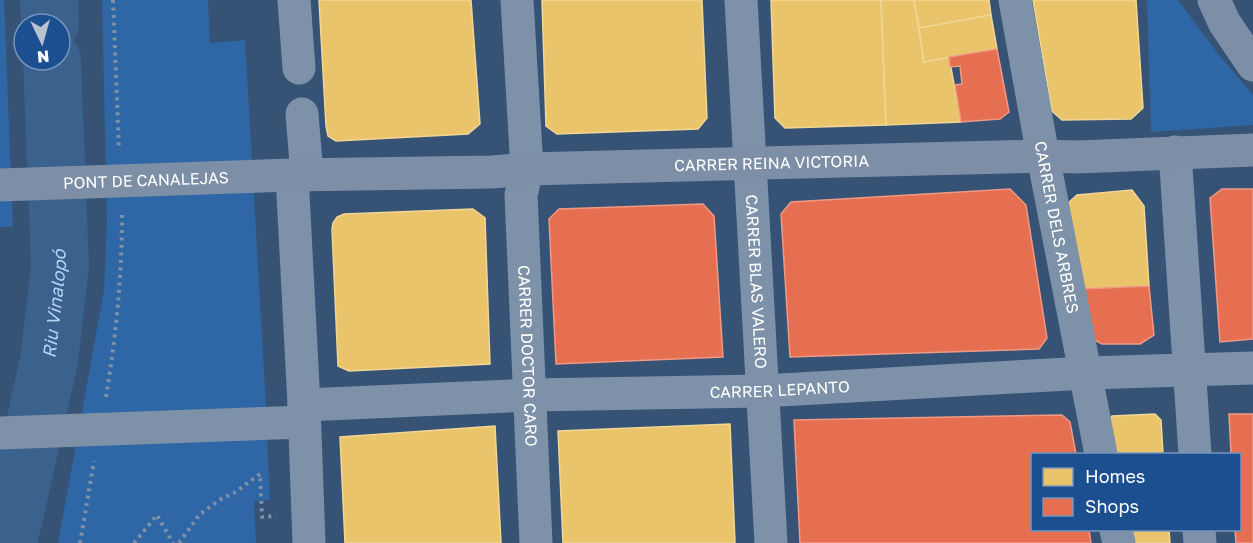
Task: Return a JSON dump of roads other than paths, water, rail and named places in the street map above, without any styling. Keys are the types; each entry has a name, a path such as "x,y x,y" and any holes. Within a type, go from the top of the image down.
{"main road":[{"path":"1214,0 1224,22 1253,65"},
{"name":"CARRER REINA VICTORIA","path":"299,175 1077,157 1253,150"},
{"name":"PONT DE CANALEJAS","path":"0,185 299,175"}],"street":[{"path":"294,0 298,52"},
{"name":"CARRER DOCTOR CARO","path":"517,0 527,169 521,195 536,543"},
{"name":"CARRER BLAS VALERO","path":"741,0 771,543"},
{"name":"CARRER DELS ARBRES","path":"1015,0 1101,453"},
{"path":"302,114 299,175 309,543"},
{"path":"1175,152 1195,453"},
{"name":"CARRER LEPANTO","path":"0,433 304,414 531,395 761,391 1086,373 1253,368"}],"waterway":[{"name":"Riu Vinalopó","path":"49,0 50,12"},
{"name":"Riu Vinalopó","path":"8,543 49,361 60,266 52,72"}]}
